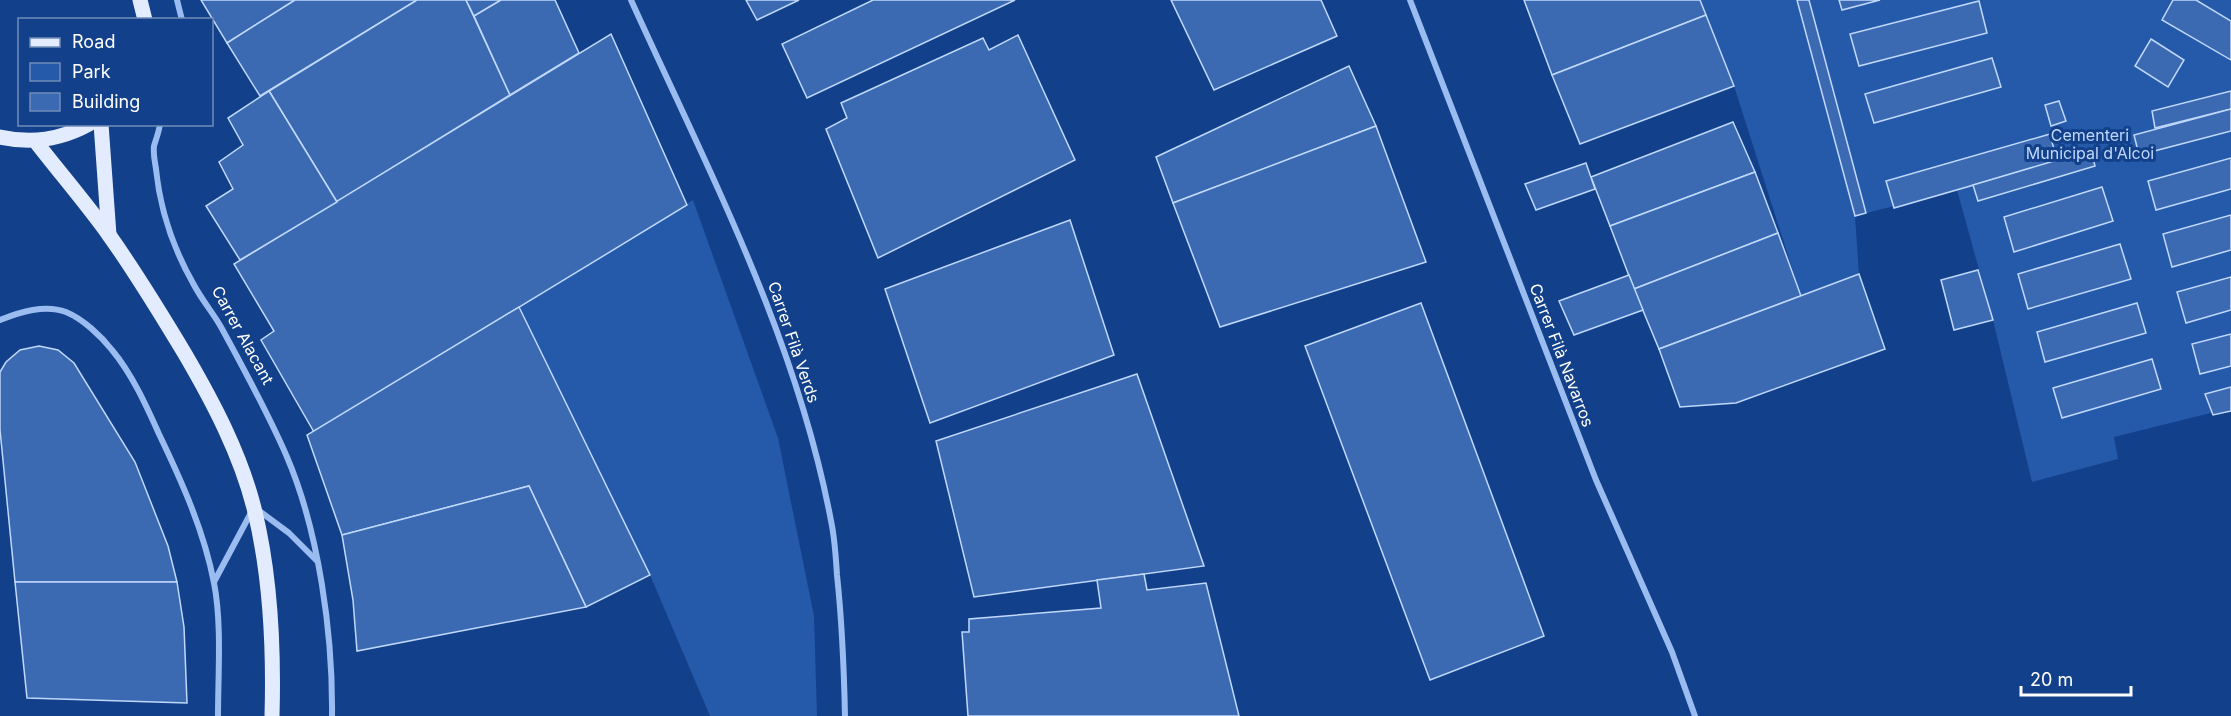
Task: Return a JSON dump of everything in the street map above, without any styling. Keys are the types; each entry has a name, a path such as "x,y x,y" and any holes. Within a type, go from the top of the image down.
{"main road":[{"path":"140,0 144,18"},
{"path":"0,137 36,142 70,135 86,126"},
{"path":"101,126 109,235"},
{"path":"36,142 109,235 164,320 217,412 244,475 254,507 268,582 272,646 272,716"}],"street":[{"path":"177,0 182,18"},
{"name":"Carrer Filà Verds","path":"631,0 759,282 810,434 832,528 844,643 845,716"},
{"name":"Carrer Filà Navarros","path":"1410,0 1596,480 1672,652 1695,716"},
{"name":"Carrer Alacant","path":"160,126 154,148 158,188 178,253 220,326 288,459 309,528 317,561 331,659 333,716"},
{"path":"0,321 19,312 39,309 66,312 101,337 114,352 142,398 188,494 214,582 218,606 218,716"},
{"path":"214,582 254,507 289,533 317,561"}],"green space":[{"name":"Cementeri Municipal d'Alcoi","path":"1700,0 2231,0 2231,408 2114,437 2118,459 2032,482 1993,320 1957,190 1855,216 1859,274 1801,296 1734,86"},
{"path":"693,200 778,438 814,616 817,716 710,716 650,575 519,307"}],"building":[{"path":"201,0 295,0 227,43"},
{"path":"295,0 417,0 260,96 227,43"},
{"path":"417,0 466,0 510,95 337,202 269,91"},
{"path":"466,0 501,0 474,16"},
{"path":"501,0 555,0 579,53 510,95 474,16"},
{"path":"746,0 799,0 757,20"},
{"path":"873,0 1015,0 807,98 782,44"},
{"path":"1171,0 1321,0 1337,36 1214,90"},
{"path":"1524,0 1700,0 1706,15 1552,75"},
{"path":"1797,0 1809,0 1866,213 1855,216"},
{"path":"1839,0 1880,0 1842,10"},
{"path":"2173,0 2196,0 2231,21 2231,60 2162,20"},
{"path":"1979,1 1987,33 1859,66 1850,34"},
{"path":"1706,15 1734,86 1580,144 1552,75"},
{"path":"611,34 687,205 314,432 261,340 274,331 234,264"},
{"path":"1018,35 1075,160 878,258 826,129 847,118 841,103 983,38 989,50"},
{"path":"2151,39 2184,60 2168,87 2135,66"},
{"path":"1992,58 2001,87 1874,123 1865,94"},
{"path":"1349,66 1376,126 1173,203 1156,157"},
{"path":"269,91 337,202 240,260 206,206 233,189 219,162 243,145 228,118"},
{"path":"2231,91 2231,109 2155,128 2152,111"},
{"path":"2059,101 2066,121 2051,126 2045,105"},
{"path":"2231,109 2231,131 2139,155 2134,135"},
{"path":"1733,122 1755,172 1610,226 1591,177"},
{"path":"1376,126 1426,262 1220,327 1173,203"},
{"path":"2050,134 2057,161 1894,208 1886,181"},
{"path":"2091,150 2095,166 1978,201 1973,185"},
{"path":"2231,158 2231,189 2156,210 2148,181"},
{"path":"1586,163 1595,189 1536,210 1525,184"},
{"path":"1755,172 1778,233 1634,289 1610,226"},
{"path":"2102,187 2113,221 2014,252 2004,217"},
{"path":"2231,215 2231,250 2172,267 2163,234"},
{"path":"1070,220 1114,355 930,423 885,289"},
{"path":"1778,233 1801,296 1659,349 1634,289"},
{"path":"2120,244 2131,279 2028,309 2018,274"},
{"path":"1978,270 1993,320 1954,330 1941,280"},
{"path":"1859,274 1885,349 1736,403 1680,407 1659,349"},
{"path":"1629,275 1643,310 1574,335 1559,301"},
{"path":"2231,277 2231,310 2186,323 2177,292"},
{"path":"1421,303 1544,636 1430,680 1305,346"},
{"path":"2137,303 2146,333 2045,362 2037,332"},
{"path":"519,307 650,575 586,607 529,486 342,535 307,435"},
{"path":"2231,334 2231,366 2200,374 2192,344"},
{"path":"39,346 58,350 74,363 135,462 168,546 177,582 15,582 0,430 0,372 6,362 20,350"},
{"path":"2152,359 2161,389 2062,418 2053,388"},
{"path":"1137,374 1204,566 974,597 936,441"},
{"path":"2231,387 2231,411 2213,415 2205,394"},
{"path":"529,486 586,607 357,651 353,600 342,535"},
{"path":"1144,574 1147,590 1206,583 1239,716 968,716 962,632 969,632 969,619 1101,608 1097,580"},
{"path":"15,582 177,582 184,627 187,703 27,698"}]}
